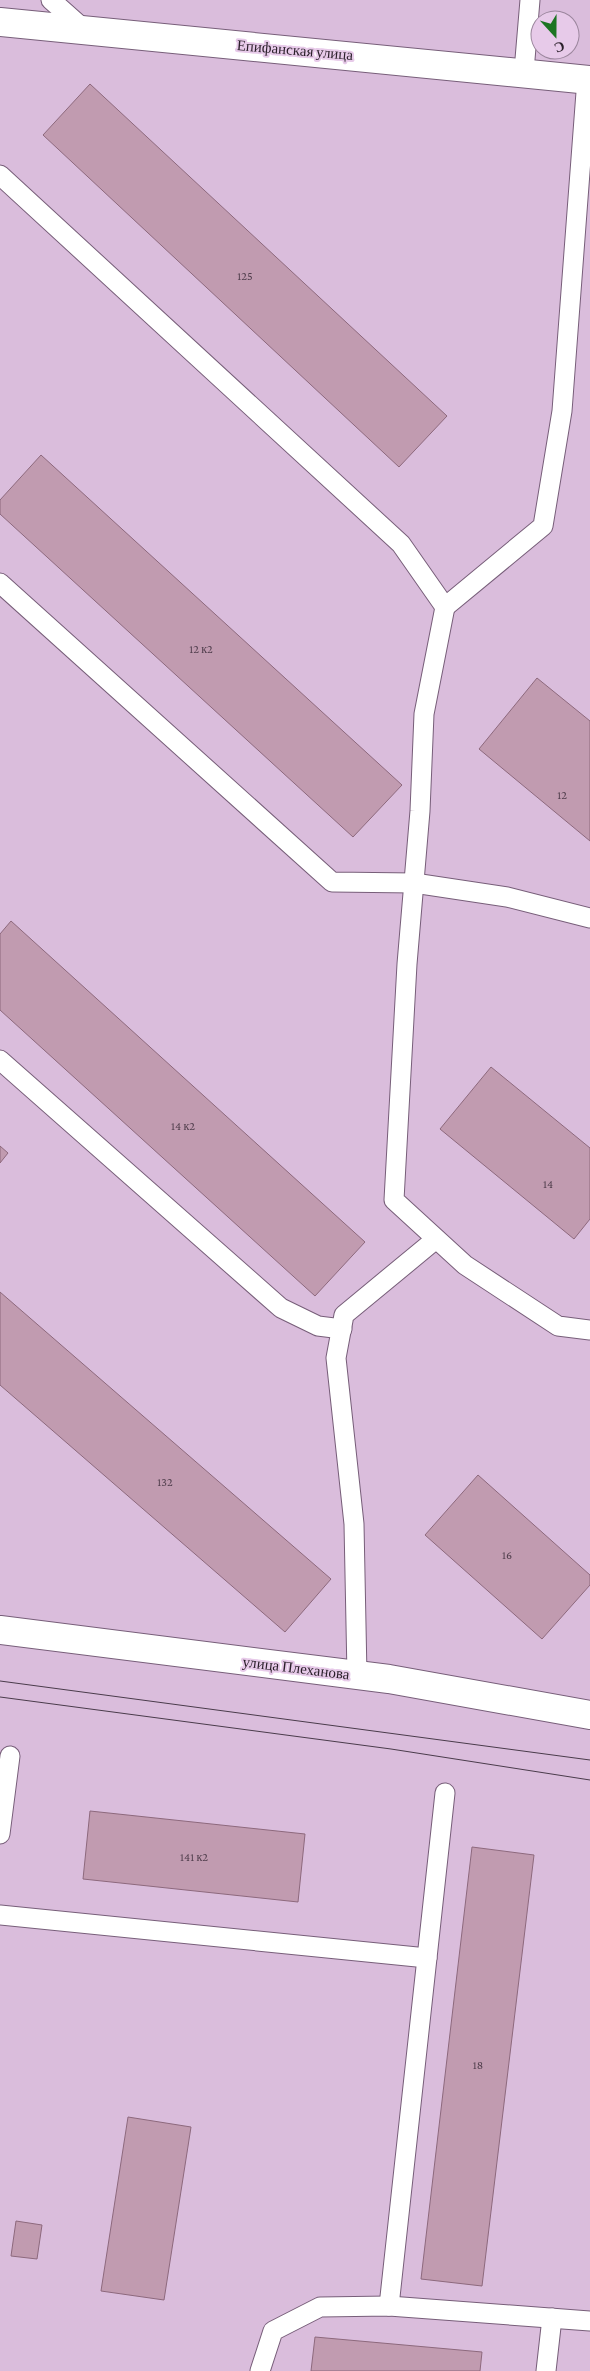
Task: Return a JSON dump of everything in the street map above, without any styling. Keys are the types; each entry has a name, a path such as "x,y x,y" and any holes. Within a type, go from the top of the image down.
{"street":[{"name":"Епифанская улица","path":"0,22 589,79"},
{"name":"улица Плеханова","path":"0,1630 389,1679 590,1715"}],"lane":[{"path":"51,0 86,31"},
{"path":"524,72 530,0"},
{"path":"589,79 562,411 543,526 445,607 424,714 420,810 407,964 394,1200 465,1265 558,1326 590,1330"},
{"path":"0,175 401,544 445,607"},
{"path":"0,583 332,882 414,883 507,897 590,918"},
{"path":"0,1060 281,1308 318,1326 342,1329"},
{"path":"357,1675 354,1524 336,1358 344,1315 436,1239"},
{"path":"0,1834 10,1756"},
{"path":"389,2306 445,1793"},
{"path":"0,1915 427,1958"},
{"path":"260,2371 273,2331 320,2307 389,2306 590,2321"},
{"path":"546,2371 552,2318"}],"building":[{"path":"90,84 447,416 399,467 43,135"},
{"path":"41,455 402,785 353,837 0,514 0,500"},
{"path":"537,678 590,721 590,841 479,749"},
{"path":"11,921 365,1242 315,1296 0,1010 0,934"},
{"path":"491,1067 590,1148 590,1219 574,1239 440,1129"},
{"path":"0,1146 8,1153 0,1163"},
{"path":"0,1292 331,1579 285,1632 0,1385"},
{"path":"478,1475 590,1575 590,1585 542,1639 425,1535"},
{"path":"90,1811 305,1834 298,1902 83,1879"},
{"path":"472,1847 534,1855 482,2286 421,2279"},
{"path":"128,2117 191,2127 164,2300 101,2291"},
{"path":"16,2221 42,2225 37,2259 11,2256"},
{"path":"315,2337 482,2352 480,2371 311,2371"}],"tram line":[{"path":"0,1681 590,1760"},
{"path":"0,1697 391,1749 590,1780"}]}
